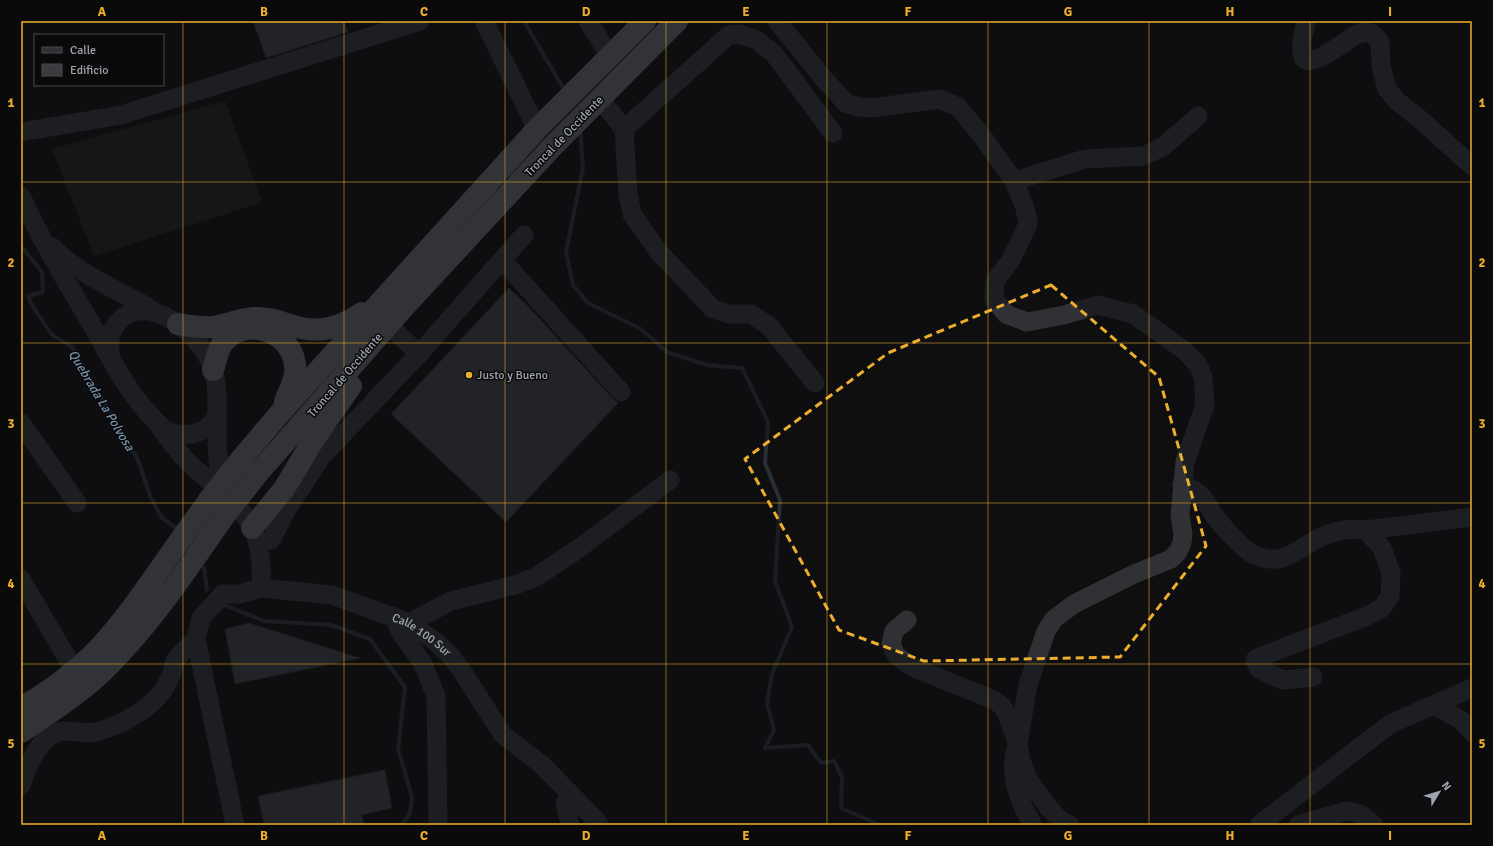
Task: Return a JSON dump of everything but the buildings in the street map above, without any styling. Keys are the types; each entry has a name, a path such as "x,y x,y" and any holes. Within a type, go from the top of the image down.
{"highway":[{"name":"Troncal de Occidente","path":"21,732 86,686 110,665 134,639 159,608 221,504 242,458 389,291 537,129 645,21"},
{"name":"Troncal de Occidente","path":"21,708 42,695 98,650 143,594 221,504 258,473 403,308 551,148 677,21"},
{"path":"252,528 284,489 314,439 344,396 463,244"},
{"path":"178,324 197,327 211,327 255,318 279,321 306,329 328,329 347,323 361,314 389,291"},
{"path":"213,370 218,351 224,342 232,335 243,330 254,328 267,330 278,336 285,342 290,351 294,361 295,373 281,412"}],"street":[{"path":"21,132 121,115 373,28 420,21"},
{"path":"484,21 537,129"},
{"path":"588,21 610,56"},
{"path":"777,21 824,79 847,104 871,108 940,99 958,107 982,136 1014,181 1028,224 1012,260 995,281 994,299 1006,314 1027,322 1064,315 1098,305 1133,314 1184,350 1198,365 1203,377 1205,405 1185,462 1180,515 1183,534 1180,547 1171,559 1134,574 1074,604 1054,619 1046,631 1028,685 1018,744 1013,754 1014,775 1020,797 1032,825"},
{"path":"1306,21 1302,52 1304,59 1309,61 1319,58 1363,32 1371,33 1376,37 1380,42 1381,66 1387,89 1397,101 1472,166"},
{"path":"624,129 729,35 739,34 757,40 775,56 833,133"},
{"path":"600,99 624,129 628,194 632,214 658,251 713,309 729,314 751,314 769,326 814,383"},
{"path":"1014,181 1086,159 1144,156 1164,146 1198,116"},
{"path":"21,196 39,233 123,380 137,401 163,428 175,434 187,435 199,432 210,425 217,416"},
{"path":"39,233 56,252 72,264 146,306 155,313 178,324 190,333 200,344 208,356 217,385 217,445 221,504"},
{"path":"271,540 287,509 322,456 419,354 524,235"},
{"path":"502,260 621,392"},
{"path":"111,358 109,347 110,336 115,326 123,318 133,312 144,311 155,313"},
{"path":"395,331 419,354"},
{"path":"155,419 221,504 242,511 252,528 260,547 262,567 261,588"},
{"path":"21,423 77,503"},
{"path":"438,825 436,696 422,662 398,627 402,620 451,601 515,585 536,577 578,549 670,480"},
{"path":"1182,485 1198,492 1204,498 1215,517 1245,548 1262,557 1281,559 1290,556 1320,538 1355,528 1366,530 1472,517"},
{"path":"1313,677 1283,680 1258,669 1255,660 1367,616 1382,608 1390,596 1391,573 1382,548 1366,530"},
{"path":"21,578 74,670"},
{"name":"Calle 100 Sur","path":"196,639 201,618 223,594 239,594 261,588 332,595 402,620 436,642 449,654 460,668 503,735 541,764 603,824"},
{"path":"907,620 894,631 891,644 896,655 912,667 994,700 1002,705 1018,744 1021,761 1028,779 1048,807 1060,820 1070,825"},
{"path":"21,785 31,761 41,746 49,738 64,731 85,733 104,730 139,713 147,707 162,692 172,673 174,663 179,656 196,639"},
{"path":"196,639 235,825"},
{"path":"1260,825 1390,724 1472,688"},
{"path":"1433,705 1461,720 1472,732"},
{"path":"566,803 570,825"},
{"path":"1298,825 1346,810 1360,814 1374,825"}],"highlighted area":[{"path":"1051,285 1159,377 1206,546 1120,657 924,661 839,630 745,459 888,353"}],"shaded area":[{"path":"225,101 262,202 94,256 52,149"}],"waterway":[{"path":"524,21 562,86"},
{"path":"580,129 583,168 566,252 573,285 588,303 641,329 667,352 707,365 742,368 768,422 765,463 780,500 775,581 792,627 772,674 767,703 774,730 765,748 808,745 821,763 834,761 842,777 841,808 880,825"},
{"name":"Quebrada La Polvosa","path":"21,246 42,272 43,292 28,296 33,307 52,335 72,347 138,460 150,496 162,518 176,528"},
{"name":"Quebrada La Polvosa","path":"204,568 207,590"},
{"name":"Quebrada La Polvosa","path":"222,604 264,621 331,625 370,639 405,687 398,749 412,797 410,813 402,825"}],"place":[{"name":"Justo y Bueno","path":"469,375"}]}
